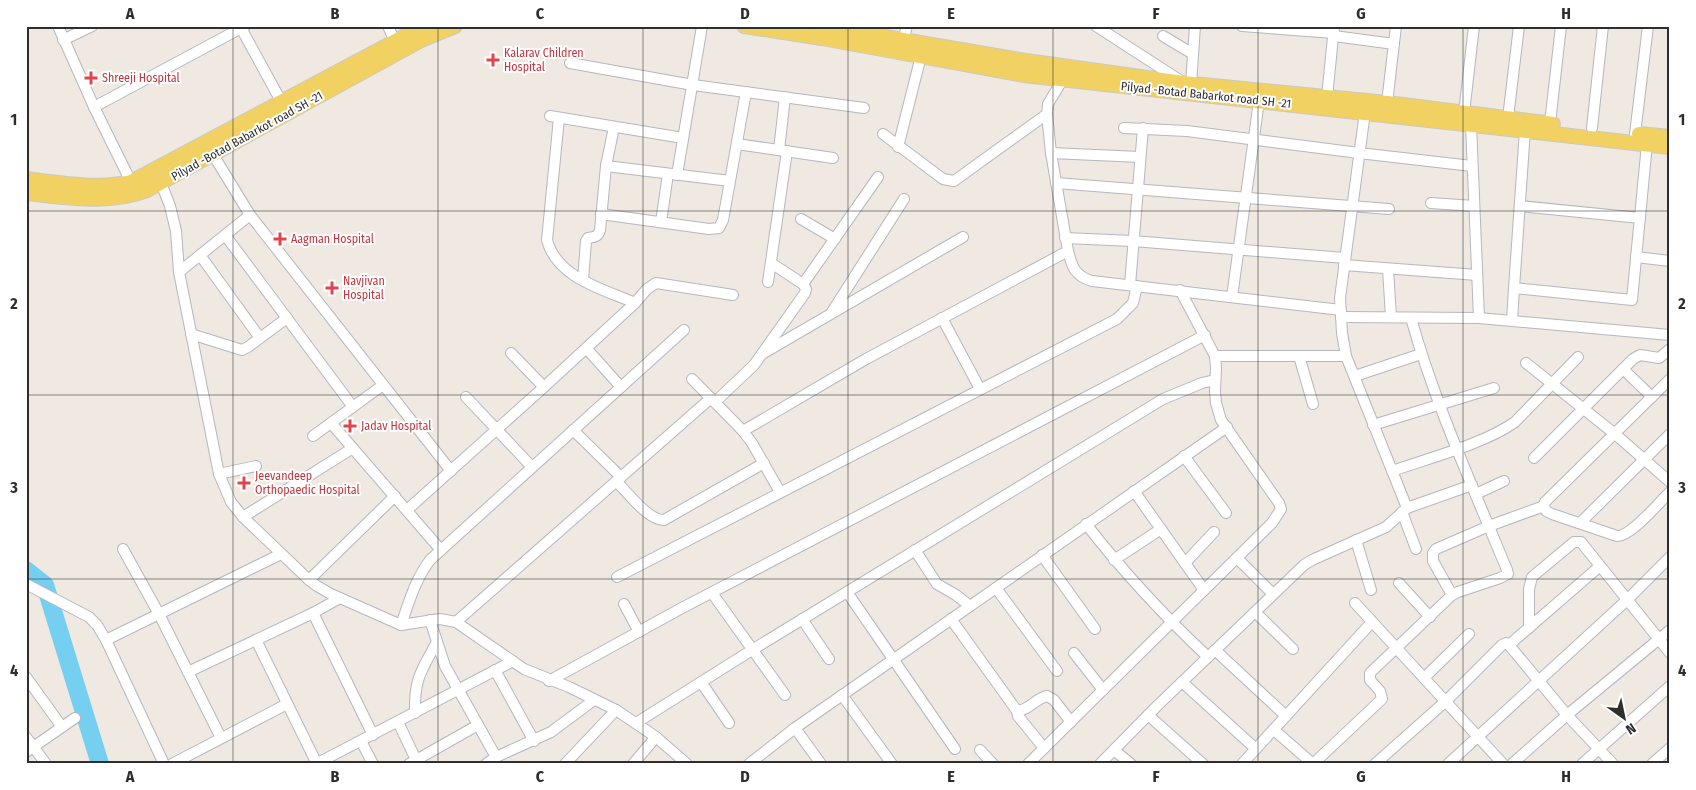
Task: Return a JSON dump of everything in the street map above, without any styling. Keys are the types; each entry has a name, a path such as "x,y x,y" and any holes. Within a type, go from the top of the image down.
{"main road":[{"name":"Pilyad -Botad Babarkot road SH -21","path":"26,193 81,198 118,199 132,196 161,183 209,149 282,103 424,26"},
{"name":"Pilyad -Botad Babarkot road SH -21","path":"26,179 101,185 119,185 131,182 209,149 421,40 455,26"},
{"name":"Pilyad -Botad Babarkot road SH -21","path":"744,26 822,38 1024,75 1062,79 1187,83 1387,103 1526,130 1670,147"},
{"name":"Pilyad -Botad Babarkot road SH -21","path":"821,26 1136,82 1259,101 1365,112 1467,118 1508,118 1670,137"}],"street":[{"path":"58,26 94,108 131,182"},
{"path":"63,40 92,26"},
{"path":"388,26 395,42"},
{"path":"661,222 683,138 702,26"},
{"path":"903,41 907,26"},
{"path":"1097,26 1187,83 1193,54 1195,26"},
{"path":"1242,26 1334,32 1394,44"},
{"path":"1387,103 1396,26"},
{"path":"1474,26 1467,118 1472,166 1479,318"},
{"path":"1508,118 1520,26"},
{"path":"1550,123 1560,26"},
{"path":"1592,128 1603,26"},
{"path":"1636,134 1648,26"},
{"path":"94,108 243,27 282,103"},
{"path":"1327,97 1334,32"},
{"path":"1162,36 1193,54"},
{"path":"898,147 921,56"},
{"path":"570,63 692,85 864,108"},
{"path":"1062,79 1048,104 1047,114 1051,153 1065,238 1071,265 1079,276 1092,281 1180,290 1341,314 1410,318 1479,318 1670,335"},
{"path":"601,214 708,229 719,228 722,225 746,92"},
{"path":"768,282 783,150 785,97"},
{"path":"1232,297 1259,101"},
{"path":"1365,112 1340,298 1341,314 1346,356 1392,471 1416,549"},
{"path":"883,134 943,179 954,181 1047,114"},
{"path":"636,302 583,280 566,270 550,250 547,240 554,117 683,138"},
{"path":"583,280 586,241 588,238 596,237 599,234 606,166 614,127"},
{"path":"1124,128 1187,131 1472,166"},
{"path":"617,576 1117,319 1133,303 1133,241 1143,128"},
{"path":"1512,321 1526,130"},
{"path":"737,144 833,158"},
{"path":"1514,288 1632,300 1647,144"},
{"path":"209,149 250,215 451,471"},
{"path":"1051,153 1140,157"},
{"path":"606,166 730,182"},
{"path":"803,284 878,177"},
{"path":"161,183 170,206 176,232 179,272 219,474 231,502 244,517 309,580 340,598 401,626 430,620 448,619 456,622 524,669 616,710 656,737 687,764"},
{"path":"1056,183 1389,209"},
{"path":"831,314 904,199"},
{"path":"1431,203 1474,206"},
{"path":"1520,206 1640,218"},
{"path":"179,272 250,215"},
{"path":"801,219 835,239"},
{"path":"225,235 353,407"},
{"path":"762,354 964,237"},
{"path":"1065,238 1133,241 1238,250 1345,261 1388,269 1477,275"},
{"path":"744,431 866,359 1068,251"},
{"path":"200,255 260,338"},
{"path":"1636,257 1670,261"},
{"path":"456,622 618,479 754,366 801,301 806,289 803,284 771,262"},
{"path":"1388,269 1391,317"},
{"path":"407,510 544,387 636,302 647,289 656,283 733,295"},
{"path":"1028,764 1272,523 1281,509 1279,503 1221,420 1216,403 1215,356 1180,290"},
{"path":"191,334 242,350 287,318"},
{"path":"942,318 980,390"},
{"path":"1274,730 1313,764 1382,699 1380,691 1370,680 1370,673 1452,595 1508,574 1440,405 1410,318"},
{"path":"401,626 412,590 420,574 440,550 684,330"},
{"path":"549,680 1204,335"},
{"path":"586,348 621,387"},
{"path":"1534,458 1633,359 1640,355 1660,358 1670,349"},
{"path":"511,352 544,387"},
{"path":"1354,376 1421,354"},
{"path":"1215,356 1346,356"},
{"path":"1299,356 1313,404"},
{"path":"1392,471 1457,449 1506,428 1515,422 1578,357"},
{"path":"1526,363 1584,408 1670,482"},
{"path":"1623,369 1652,397"},
{"path":"692,379 744,431 780,492"},
{"path":"1452,595 1433,561 1433,553 1436,549 1489,526 1544,506 1545,502 1670,379"},
{"path":"636,723 802,619 1163,399 1202,383 1216,380"},
{"path":"313,436 383,385"},
{"path":"1373,424 1494,388"},
{"path":"466,397 532,467"},
{"path":"331,423 440,550"},
{"path":"749,764 796,728 1226,427"},
{"path":"573,430 651,516 658,520 664,520 764,463"},
{"path":"1580,524 1670,434"},
{"path":"244,517 353,448"},
{"path":"1184,456 1226,513"},
{"path":"219,474 256,466"},
{"path":"1100,764 1273,594 1297,571 1312,560 1386,527 1405,510 1504,481"},
{"path":"1134,491 1204,590"},
{"path":"1544,506 1546,511 1580,524 1622,536 1630,531 1670,492"},
{"path":"309,580 395,496"},
{"path":"1086,524 1114,560 1171,623 1212,653 1286,716"},
{"path":"1114,560 1161,530"},
{"path":"1185,563 1214,532"},
{"path":"1356,540 1371,590"},
{"path":"1529,628 1530,582 1532,577 1574,542 1578,541 1581,542 1670,653"},
{"path":"123,549 159,614 221,738"},
{"path":"915,550 937,584 970,606"},
{"path":"106,640 281,554"},
{"path":"1042,555 1095,629"},
{"path":"1448,764 1627,600 1670,557"},
{"path":"1237,558 1273,594"},
{"path":"1375,764 1446,701 1502,645 1510,645 1600,566"},
{"path":"28,584 89,617 97,626 106,640 164,764"},
{"path":"1399,584 1430,617"},
{"path":"996,588 1057,671"},
{"path":"846,592 956,749"},
{"path":"712,593 785,695"},
{"path":"188,672 313,613 340,598"},
{"path":"624,604 639,632"},
{"path":"1355,604 1502,764"},
{"path":"1255,612 1293,649"},
{"path":"313,613 373,735"},
{"path":"802,619 829,659"},
{"path":"951,619 1018,716 1044,748"},
{"path":"430,620 445,666 496,757"},
{"path":"1242,764 1372,622"},
{"path":"1512,764 1567,715 1670,630"},
{"path":"1424,678 1469,634"},
{"path":"256,640 317,764 415,713 458,688 513,662"},
{"path":"415,713 417,682 437,642"},
{"path":"1510,645 1567,715 1613,764"},
{"path":"1074,653 1103,690"},
{"path":"495,670 534,741"},
{"path":"26,677 62,727"},
{"path":"701,682 729,723"},
{"path":"1182,682 1256,749"},
{"path":"1582,764 1670,686"},
{"path":"842,696 892,764"},
{"path":"1016,711 1021,711 1042,697 1047,696 1054,700 1071,722"},
{"path":"486,764 496,757 551,732 594,700"},
{"path":"172,764 286,704"},
{"path":"565,764 616,710"},
{"path":"1148,715 1202,764"},
{"path":"30,749 75,718"},
{"path":"398,722 415,762 478,725"},
{"path":"796,728 820,764"},
{"path":"26,737 30,749 46,764"},
{"path":"633,764 656,737"},
{"path":"361,741 373,764"},
{"path":"1652,764 1670,748"},
{"path":"980,750 993,764"},
{"path":"1114,750 1131,764"}],"waterway":[{"path":"26,570 45,585 100,764"}],"place":[{"name":"Kalarav Children Hospital","path":"493,60"},
{"name":"Shreeji Hospital","path":"91,78"},
{"name":"Aagman Hospital","path":"280,239"},
{"name":"Navjivan Hospital","path":"332,288"},
{"name":"Jadav Hospital","path":"350,426"},
{"name":"Jeevandeep Orthopaedic Hospital","path":"244,483"}]}
